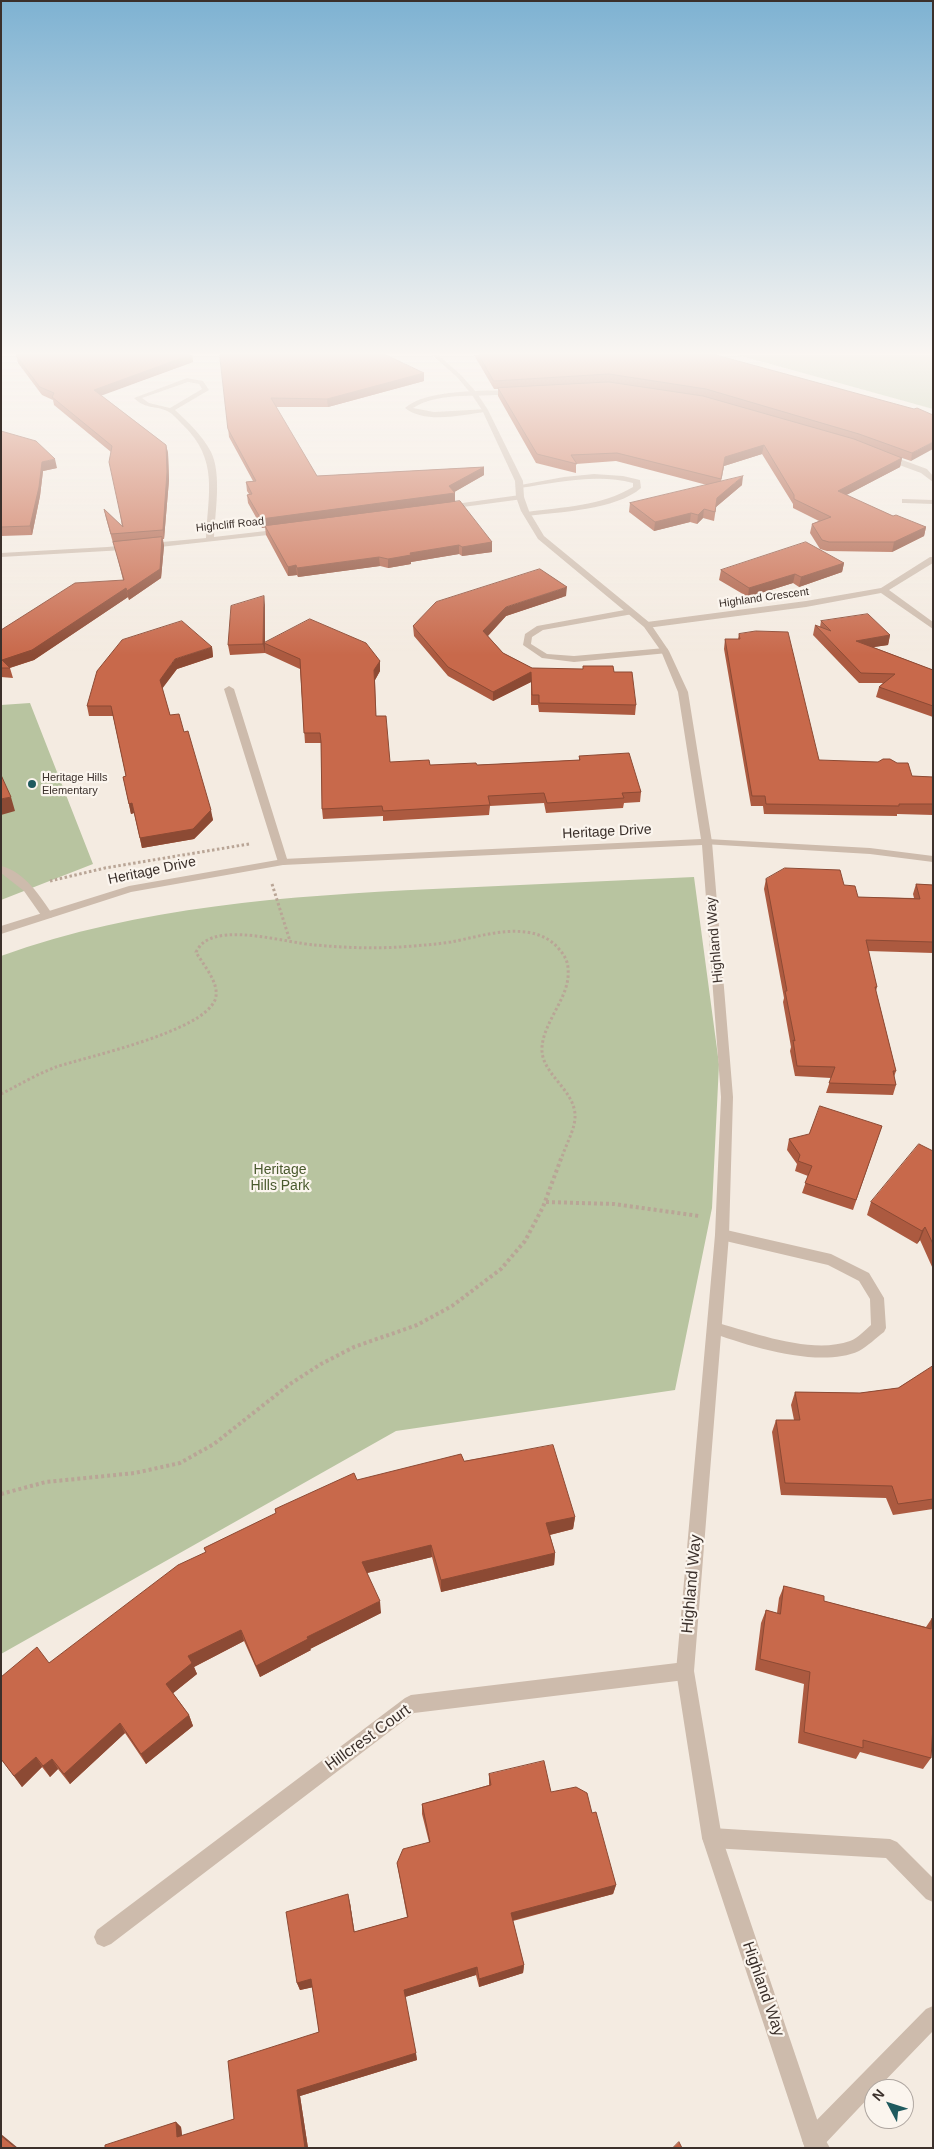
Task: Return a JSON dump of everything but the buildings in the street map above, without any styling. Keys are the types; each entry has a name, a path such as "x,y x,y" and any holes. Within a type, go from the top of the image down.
{"street":[{"path":"209,455 213,474 210,539"},
{"name":"Highland Way","path":"505,455 519,486 520,497 527,514 541,537 647,625 665,651 683,692 706,842 727,1097 722,1235 685,1671 712,1838 816,2144 933,2016"},
{"path":"882,455 924,471 933,480"},
{"path":"519,486 606,476 626,478 637,482 637,488 628,496 527,514"},
{"path":"442,508 520,497"},
{"path":"905,501 933,502"},
{"name":"Highcliff Road","path":"1,556 60,553 294,529"},
{"name":"Highland Crescent","path":"647,625 806,604 883,590 933,559"},
{"path":"883,590 933,626"},
{"path":"630,612 540,628 528,636 527,645 545,656 574,659 665,651"},
{"path":"229,689 283,862"},
{"name":"Heritage Drive","path":"1,930 129,889 283,862 706,842 870,851 933,859"},
{"path":"1,869 10,872 28,887 47,915"},
{"path":"714,1328 781,1345 824,1352 855,1346 879,1328 877,1298 864,1277 830,1260 722,1235"},
{"name":"Hillcrest Court","path":"104,1937 411,1704 685,1671"},
{"path":"712,1838 890,1849 933,1892"}],"path":[{"path":"28,887 105,868 249,844"},
{"path":"265,865 290,941"},
{"path":"1,1094 54,1068 173,1031 190,1023 212,1005 216,995 214,985 196,952 202,942 222,937 249,935 314,945 382,948 440,943 518,932 535,934 556,945 564,954 568,968 568,980 544,1036 542,1049 550,1071 571,1099 575,1115 546,1202 524,1243 504,1266 465,1298 438,1316 338,1354 314,1368 281,1391 231,1433 179,1463 150,1471 32,1485 1,1494"},
{"path":"546,1202 614,1204 723,1219"}],"green space":[{"name":"Heritage Hills Elementary","path":"30,703 93,864 1,900 1,705"},
{"name":"Heritage Hills Park","path":"694,877 719,1064 712,1208 675,1390 396,1431 1,1654 1,956 107,925 215,906 324,895"}],"place":[{"name":"Heritage Hills Elementary","path":"32,784"}]}
